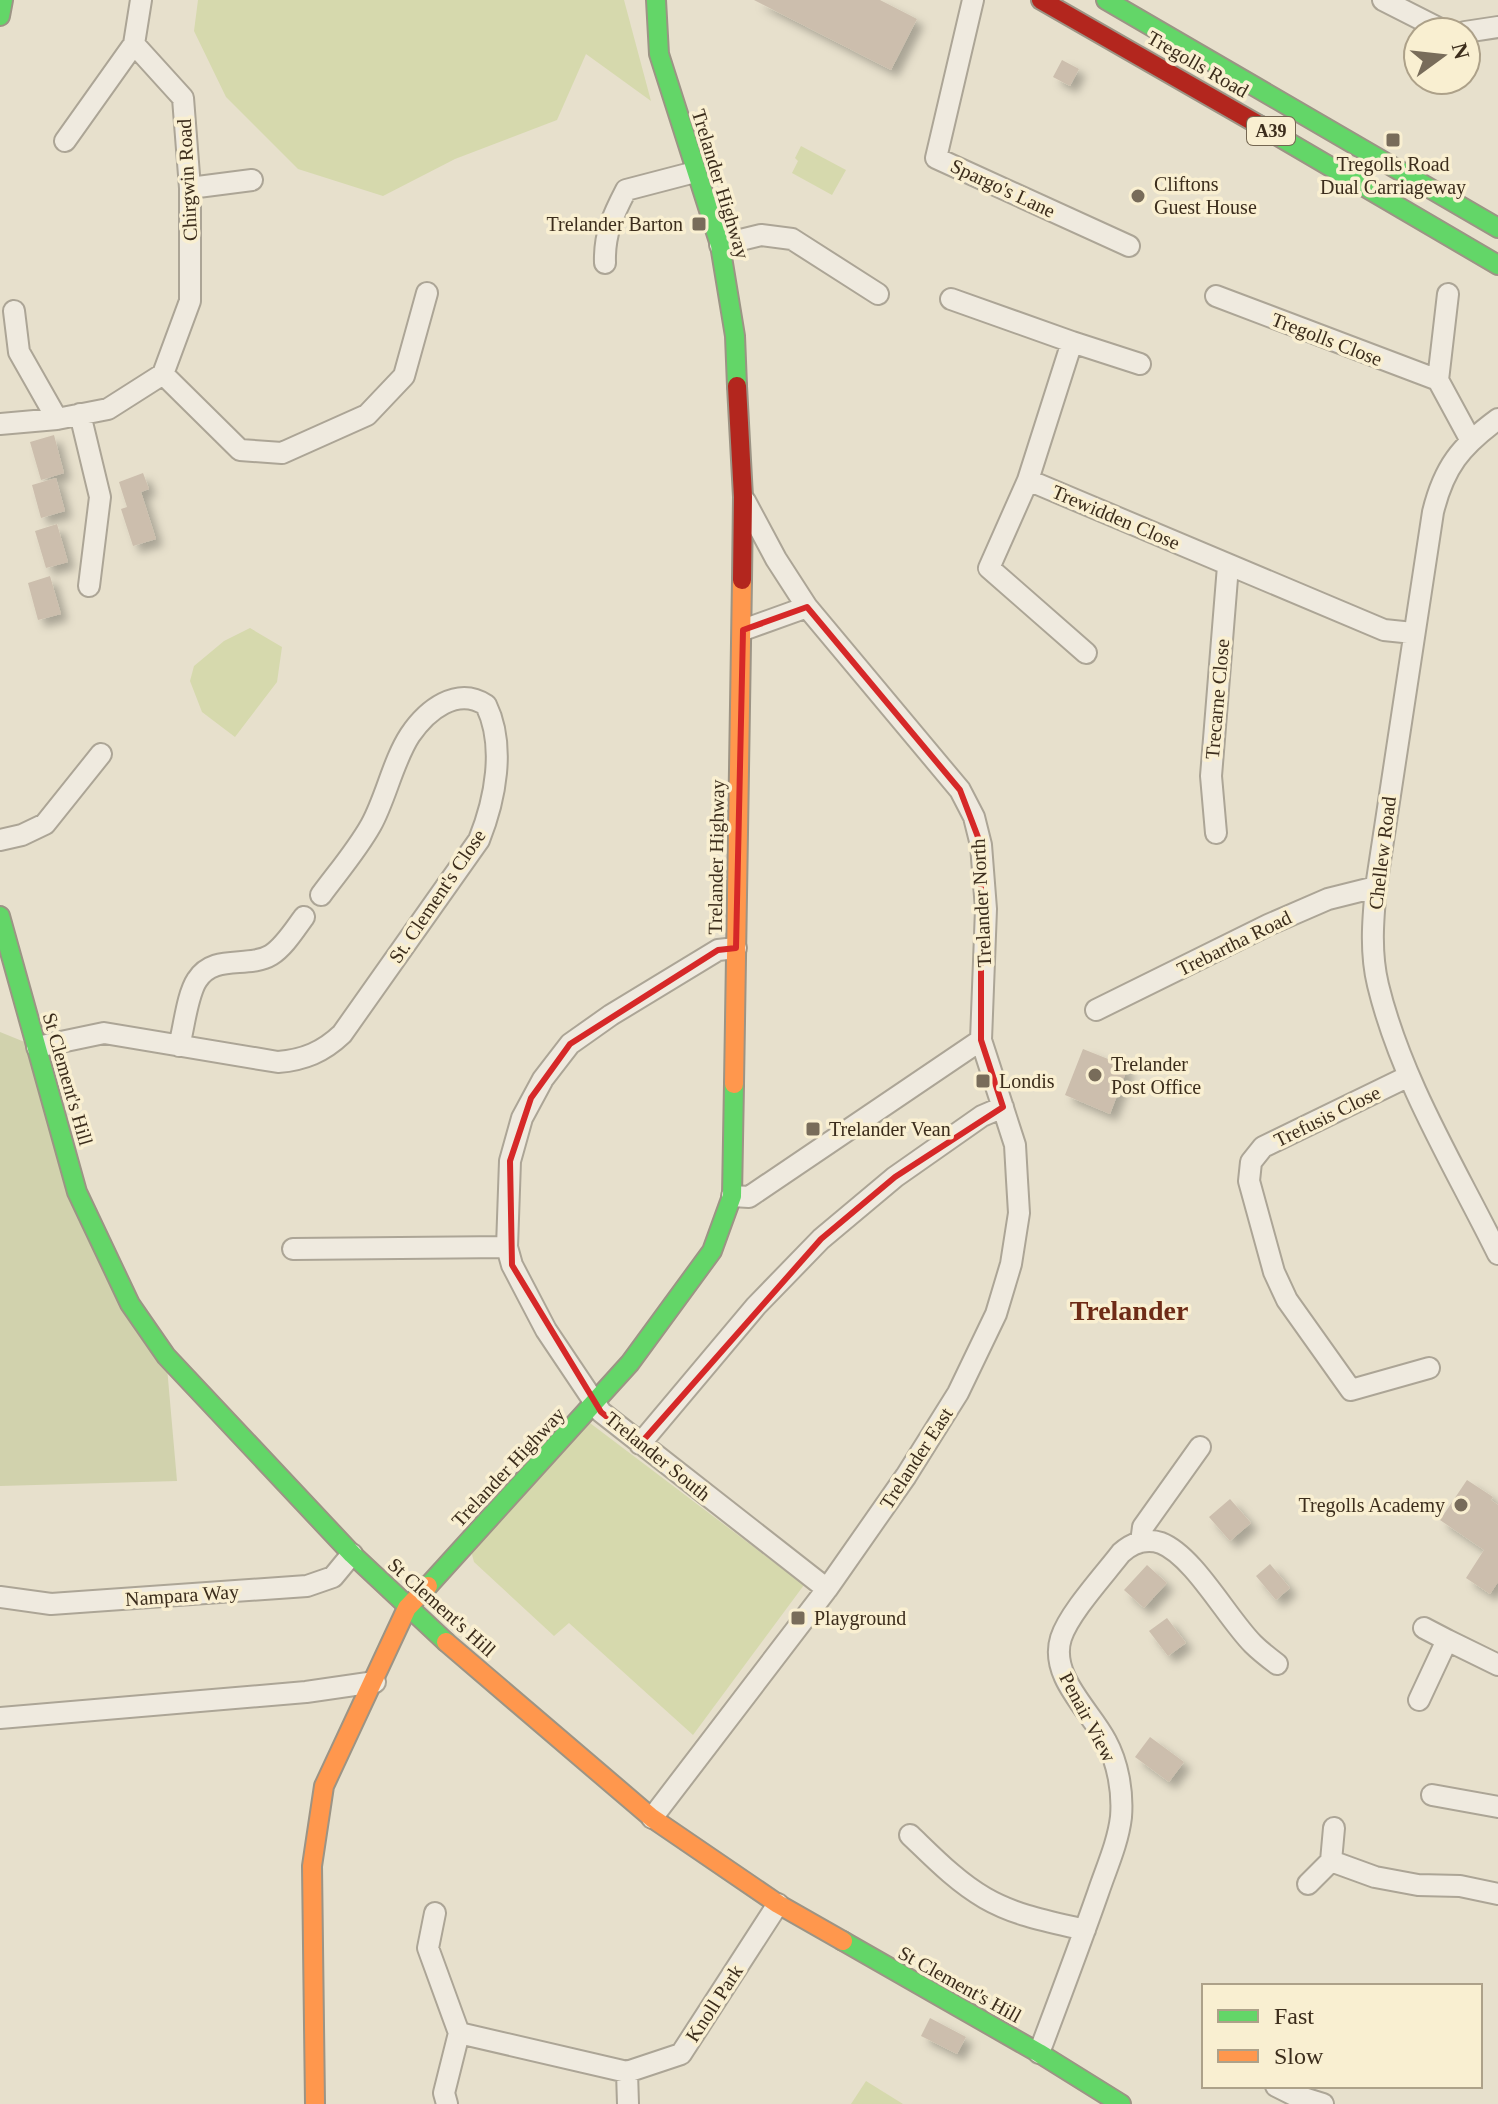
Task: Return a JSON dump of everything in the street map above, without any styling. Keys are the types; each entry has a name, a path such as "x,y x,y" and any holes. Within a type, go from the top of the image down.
{"main road":[{"path":"0,16 3,0"},
{"name":"Trelander Highway","path":"315,2104 313,1858 324,1786 407,1608 596,1403 701,1269 721,1232 732,1196 743,630 743,497 735,336 720,245 659,54 656,0"},
{"name":"Tregolls Road","path":"1041,0 1320,159 1498,265"},
{"name":"Tregolls Road","path":"1106,0 1498,228"},
{"name":"St Clement's Hill","path":"0,916 77,1192 130,1304 166,1356 352,1554 407,1608 652,1818 778,1904 1039,2053 1121,2104"}],"street":[{"path":"65,141 134,44 141,0"},
{"name":"Spargo's Lane","path":"973,0 936,158 1129,246"},
{"path":"1383,0 1414,16"},
{"name":"Chirgwin Road","path":"134,44 183,98 190,188 190,301 163,374"},
{"path":"605,263 604,241 626,190 695,172"},
{"path":"190,188 252,180"},
{"path":"720,245 761,235 792,239 878,294"},
{"path":"0,424 57,419 108,409 163,374 240,450 282,453 367,415 404,376 427,293"},
{"path":"1448,294 1438,380 1470,439"},
{"name":"Tregolls Close","path":"1216,296 1438,380"},
{"path":"951,299 1140,364"},
{"path":"14,311 19,352 57,419"},
{"name":"Trewidden Close","path":"1072,342 1028,480 1384,630 1413,633"},
{"path":"80,414 100,497 89,586"},
{"name":"Chellew Road","path":"1498,419 1470,439 1450,465 1437,495 1413,633 1376,887 1372,937 1377,984 1409,1076 1498,1254"},
{"path":"1028,480 989,568 1086,653"},
{"name":"Trelander North","path":"743,497 776,559 807,607 960,790 974,817 981,845 986,909 981,1040"},
{"name":"Trecarne Close","path":"1216,833 1211,776 1228,566"},
{"path":"743,630 807,607"},
{"name":"St. Clement's Close","path":"37,1047 104,1033 278,1062 307,1058 331,1044 342,1034 479,840 491,804 496,765 493,725 486,705 469,697 446,701 409,736 372,824 321,895"},
{"path":"0,840 22,835 45,824 101,754"},
{"name":"Trebartha Road","path":"1096,1010 1268,925 1328,899 1376,887"},
{"path":"179,1046 194,985 204,972 219,964 271,955 304,917"},
{"name":"Trelander South","path":"736,948 718,950 611,1015 570,1044 556,1061 531,1098 515,1139 508,1182 507,1247 516,1273 546,1330 601,1412 827,1589"},
{"path":"732,1196 749,1197 981,1040"},
{"name":"Trelander East","path":"652,1818 827,1589 906,1476 958,1393 996,1314 1011,1264 1019,1213 1015,1145 981,1040"},
{"name":"Trefusis Close","path":"1409,1076 1263,1147 1251,1162 1249,1181 1274,1272 1287,1300 1351,1390 1429,1368"},
{"path":"640,1444 756,1306 821,1239 895,1177 982,1116 1003,1107"},
{"path":"293,1249 507,1247"},
{"name":"Penair View","path":"1039,2053 1118,1835 1121,1796 1114,1759 1106,1741 1062,1670 1062,1633 1121,1553 1141,1542 1143,1527 1200,1447"},
{"path":"1141,1542 1161,1543 1189,1565 1253,1644 1277,1664"},
{"name":"Nampara Way","path":"0,1597 51,1604 307,1586 333,1577 352,1554"},
{"path":"1424,1628 1498,1665"},
{"path":"1419,1700 1447,1640"},
{"path":"0,1718 306,1692 375,1682"},
{"path":"1432,1795 1498,1807"},
{"path":"1308,1884 1331,1861 1334,1828"},
{"path":"910,1835 948,1871 985,1898 1025,1915 1085,1930"},
{"path":"1331,1861 1375,1877 1418,1885 1460,1886 1498,1894"},
{"name":"Knoll Park","path":"627,2072 681,2054 778,1904"},
{"path":"435,1913 428,1948 459,2033 444,2093 447,2104"},
{"path":"459,2033 627,2072 628,2104"},
{"path":"1280,2088 1323,2104"}],"highlighted area":[{"path":"807,607 960,790 981,845 981,1040 1003,1107 895,1177 821,1239 640,1444 601,1412 512,1265 510,1161 531,1098 570,1044 718,950 736,948 743,630"}],"green space":[{"path":"198,0 624,0 651,101 586,54 557,120 455,159 383,196 298,169 226,97 194,31"},
{"path":"801,146 846,170 832,195 792,173"},
{"path":"250,628 282,647 277,682 235,737 202,712 190,681 194,666 224,641"},
{"path":"0,1032 37,1047 77,1192 166,1356 177,1481 0,1486"},
{"path":"586,1420 804,1585 693,1735 569,1623 554,1636 474,1562 470,1547"},
{"path":"866,2081 903,2104 851,2104"}],"building":[{"path":"754,0 880,0 917,19 891,70"},
{"path":"1062,60 1079,69 1070,86 1053,77"},
{"path":"54,435 64,473 41,480 30,442"},
{"path":"143,473 149,489 141,492 156,539 133,546 121,509 127,507 119,482"},
{"path":"56,478 65,511 41,518 32,485"},
{"path":"57,524 68,562 46,568 35,531"},
{"path":"50,576 61,614 38,620 28,583"},
{"path":"1083,1049 1128,1067 1110,1114 1065,1095"},
{"path":"1467,1480 1493,1497 1491,1500 1498,1505 1498,1582 1490,1594 1466,1578 1484,1550 1440,1520"},
{"path":"1230,1499 1251,1523 1230,1541 1209,1517"},
{"path":"1270,1564 1290,1588 1276,1600 1256,1576"},
{"path":"1147,1565 1167,1583 1144,1608 1124,1590"},
{"path":"1167,1618 1186,1643 1168,1656 1149,1631"},
{"path":"1150,1737 1184,1762 1169,1782 1135,1757"},
{"path":"930,2018 966,2037 957,2054 921,2036"}],"traffic: fast":[{"path":"0,16 3,0"},
{"path":"656,0 659,54 720,245 735,336 737,386"},
{"path":"1106,0 1498,228"},
{"path":"1259,125 1498,265"},
{"path":"0,916 77,1192 130,1304 166,1356 352,1554 446,1642"},
{"path":"428,1586 630,1363 712,1251 732,1196 734,1084"},
{"path":"843,1941 1039,2053 1121,2104"}],"traffic: slow":[{"path":"734,1084 742,580"},
{"path":"315,2104 312,1866 324,1786 407,1608 428,1586"},
{"path":"446,1642 652,1818 778,1904 843,1941"}],"traffic: jam":[{"path":"1041,0 1259,125"},
{"path":"737,386 743,497 742,580"}],"place":[{"name":"Tregolls Road Dual Carriageway","path":"1393,140"},
{"name":"Cliftons Guest House","path":"1138,196"},
{"name":"Trelander Barton","path":"699,224"},
{"name":"Trelander Post Office","path":"1095,1075"},
{"name":"Londis","path":"983,1081"},
{"name":"Trelander Vean","path":"813,1129"},
{"name":"Tregolls Academy","path":"1461,1505"},
{"name":"Playground","path":"798,1618"}],"district":[{"name":"Trelander","path":"1129,1310"}]}
